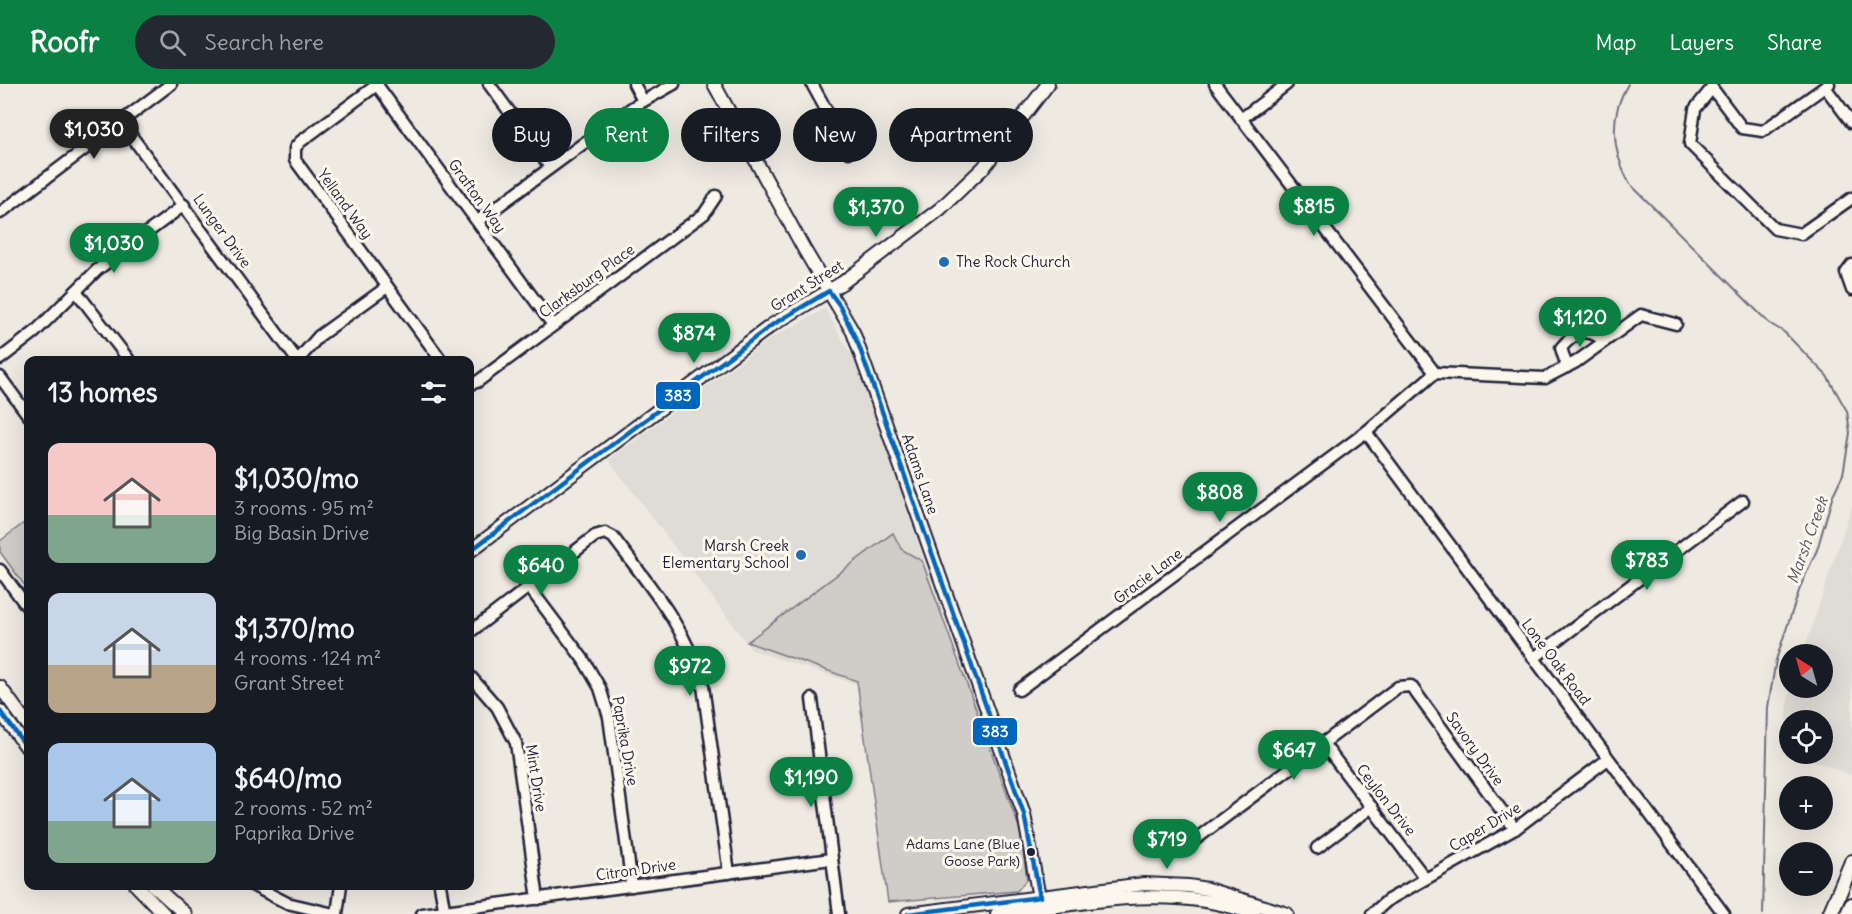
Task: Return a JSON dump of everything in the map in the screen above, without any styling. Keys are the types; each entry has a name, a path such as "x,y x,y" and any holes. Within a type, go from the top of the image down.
{"main road":[{"path":"1830,914 1852,862"},
{"path":"1848,914 1852,905"}],"street":[{"path":"0,213 171,84"},
{"path":"489,84 550,167"},
{"path":"634,84 643,101"},
{"path":"478,221 643,101 674,84"},
{"name":"Adams Lane","path":"714,84 829,291 840,306 862,353 1024,814 1041,907"},
{"path":"812,84 825,108"},
{"name":"Grant Street","path":"474,548 772,325 829,291 962,189 984,167 1048,84"},
{"path":"1215,84 1435,373 1545,378 1568,367 1641,315 1676,324"},
{"path":"1241,119 1287,84"},
{"name":"Grafton Way","path":"377,85 553,325"},
{"name":"Yelland Way","path":"377,85 300,142 294,154 298,167 438,356"},
{"path":"1852,123 1827,86 1763,131 1742,128 1712,88 1695,109 1690,144 1774,229 1802,234 1852,198"},
{"name":"Lunger Drive","path":"121,122 295,356"},
{"name":"Clarksburg Place","path":"474,383 704,214 716,196"},
{"path":"0,359 35,332 97,270 184,205"},
{"path":"1852,265 1846,273 1852,290"},
{"path":"302,356 320,336 387,287"},
{"path":"76,291 126,356"},
{"path":"1568,367 1562,348 1578,332 1595,333 1604,341"},
{"name":"Gracie Lane","path":"1019,690 1366,432 1435,373"},
{"path":"0,377 24,410"},
{"name":"Lone Oak Road","path":"1366,432 1723,912"},
{"path":"1534,658 1743,501"},
{"path":"474,629 595,536 605,533 613,537 681,628 695,657 703,686 729,873"},
{"path":"2,576 24,603"},
{"name":"Paprika Drive","path":"530,587 583,659 600,688 609,717 632,886"},
{"name":"Mint Drive","path":"474,681 497,707 516,743 538,899"},
{"name":"Savory Drive","path":"1322,742 1398,687 1411,686 1515,829"},
{"path":"0,687 24,720"},
{"path":"812,699 839,914"},
{"path":"0,711 24,744"},
{"path":"1173,843 1196,839 1322,742"},
{"name":"Ceylon Drive","path":"1322,742 1425,878"},
{"name":"Caper Drive","path":"1372,914 1388,900 1425,878 1515,829 1608,759"},
{"path":"1317,848 1372,807"},
{"name":"Citron Drive","path":"422,914 445,913 831,859"},
{"path":"908,914 1041,907 1144,885 1188,885 1227,894 1287,914"},
{"path":"141,890 164,914"},
{"path":"159,890 185,914"},
{"path":"262,890 287,903 335,914 340,890"},
{"path":"441,890 445,913"},
{"path":"997,914 1134,897 1167,896 1214,902 1254,914"}],"shaded area":[{"name":"Marsh Creek Elementary School","path":"825,309 857,365 981,725 752,650 609,460 770,339"},
{"path":"1852,505 1852,776 1823,764 1833,764 1833,710 1788,710 1788,698 1833,698 1833,644 1806,644"},
{"path":"24,523 24,585 0,552 0,541"},
{"path":"893,533 901,549 922,561 1020,830 1027,879 1017,891 888,902 857,681 747,642"}],"waterway":[{"name":"Marsh Creek","path":"1628,84 1617,109 1615,134 1619,158 1629,183 1769,323 1784,332 1827,376 1847,411 1850,433 1843,474 1833,495 1817,550 1801,585 1776,660 1768,707 1763,914"}],"transit line":[{"name":"383","path":"474,548 772,325 829,291 840,306 859,346 1024,814 1040,897 908,914"},
{"name":"383","path":"0,711 24,744"}],"place":[{"name":"The Rock Church","path":"944,262"},
{"name":"Marsh Creek Elementary School","path":"801,555"},
{"name":"Adams Lane (Blue Goose Park)","path":"1031,852"}]}
